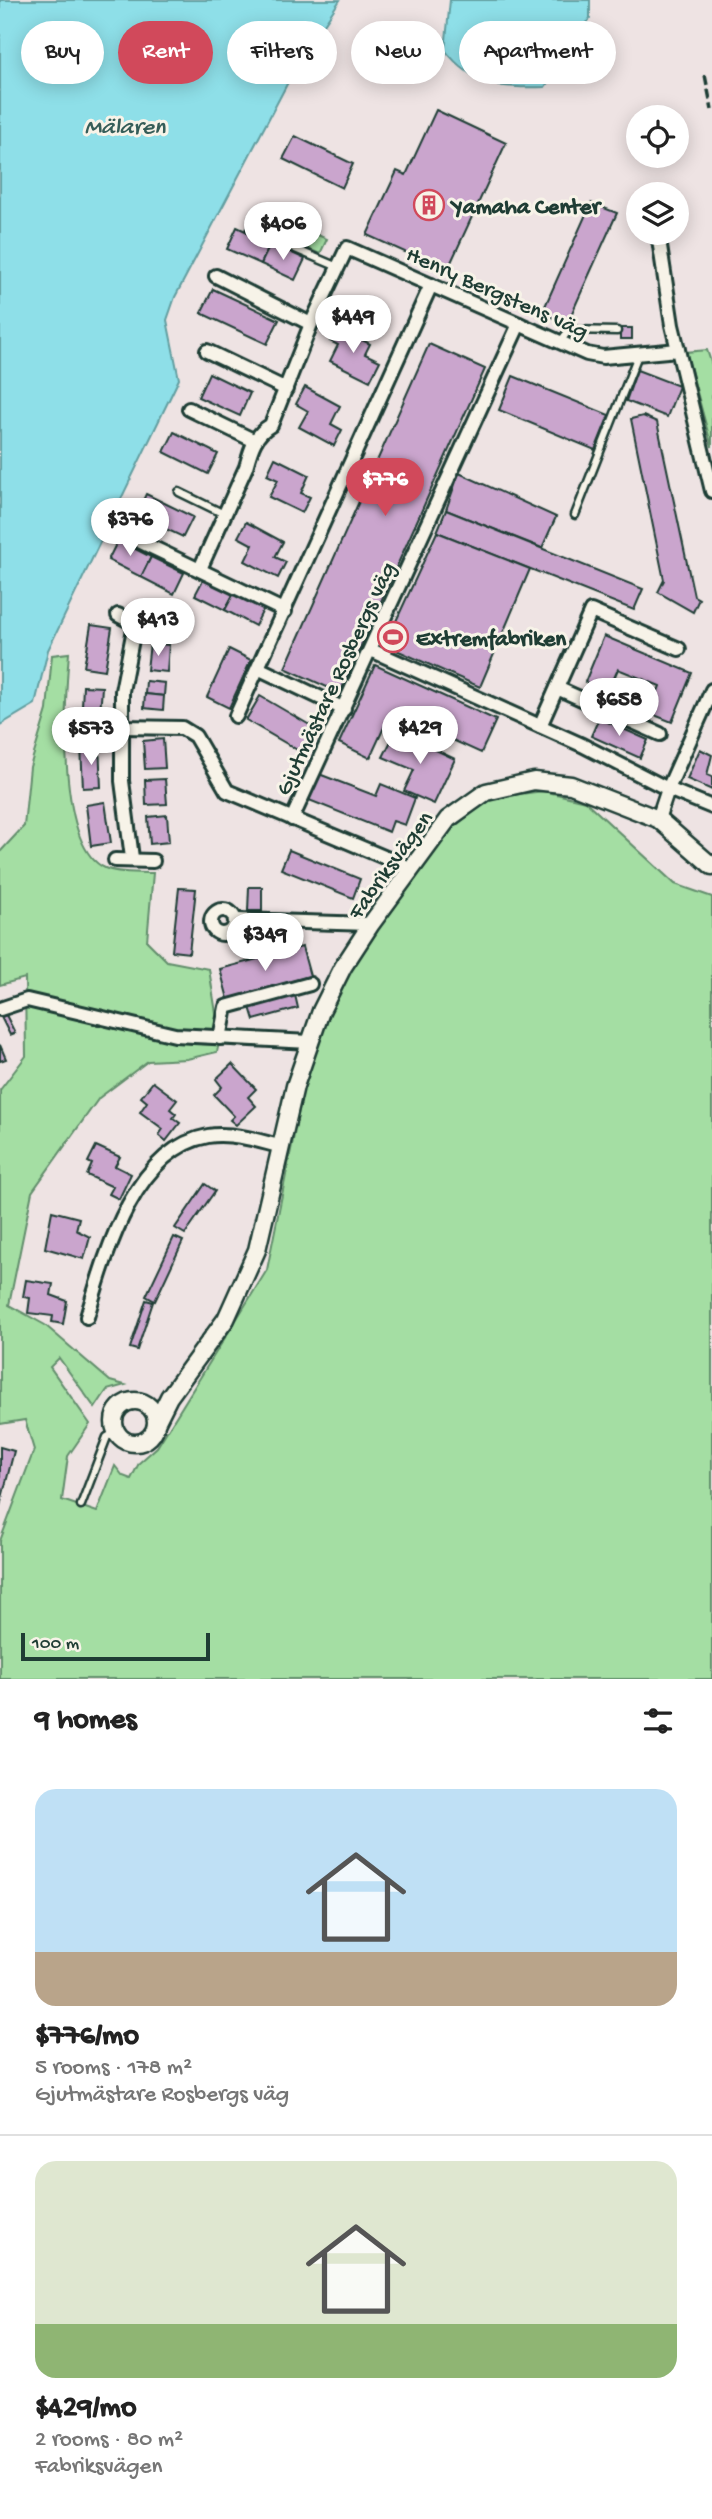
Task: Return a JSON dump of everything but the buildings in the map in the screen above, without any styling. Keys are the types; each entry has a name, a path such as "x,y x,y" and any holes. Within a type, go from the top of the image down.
{"street":[{"path":"660,245 678,350 712,491"},
{"name":"Henry Bergstens väg","path":"338,267 347,248 587,354 603,357 678,350"},
{"path":"200,569 255,441 261,431 271,425 311,324 338,267"},
{"path":"216,276 311,324"},
{"path":"236,716 260,670 431,285"},
{"name":"Gjutmästare Rosbergs väg","path":"292,819 519,324"},
{"path":"207,351 286,389"},
{"path":"189,409 255,441"},
{"path":"139,541 285,611"},
{"path":"540,726 591,611 679,649"},
{"path":"118,615 135,624 155,628"},
{"path":"132,858 122,781 122,691 135,624"},
{"path":"371,650 712,807"},
{"path":"260,670 344,709"},
{"path":"557,688 660,734"},
{"path":"658,819 668,789 712,690"},
{"path":"122,727 182,728 195,736 227,791 410,868"},
{"name":"Fabriksvägen","path":"116,1432 125,1441 138,1443 150,1437 169,1396 226,1319 257,1250 295,1086 310,1042 343,967 410,868 448,819 486,792 534,781 571,785 658,819 712,866"},
{"path":"115,860 132,858 153,861"},
{"path":"236,920 371,924"},
{"path":"220,1038 226,1007 310,984"},
{"path":"0,1009 27,1000 175,1035 310,1042"},
{"path":"87,1317 116,1227 145,1179 171,1151 208,1136 249,1138 282,1147"},
{"path":"116,1432 113,1422 124,1403 169,1396"},
{"path":"141,1401 152,1407 157,1421"}],"lane":[{"path":"250,230 338,267"},
{"path":"560,342 569,330 617,331"},
{"path":"575,515 638,355"},
{"path":"178,492 224,514"},
{"path":"81,1505 107,1437 116,1432"}],"green space":[{"path":"274,216 327,239 320,254 268,231"},
{"path":"707,350 712,365 712,447 686,352"},
{"path":"69,653 66,703 67,769 78,832 89,854 105,868 122,872 153,873 147,941 167,961 209,969 220,1038 217,1052 187,1059 148,1061 99,1098 32,1192 9,1305 45,1325 110,1381 125,1385 107,1390 95,1408 59,1358 50,1367 90,1424 68,1456 62,1500 97,1512 115,1466 123,1476 131,1479 139,1463 157,1447 267,1270 305,1080 347,966 446,834 489,798 544,791 585,801 675,884 712,897 712,1679 0,1679 0,1541 34,1450 25,1420 0,1424 0,1090 26,1056 25,978 0,985 0,852 24,826 30,767 47,710 52,655"}],"water":[{"name":"Mälaren","path":"0,0 340,0 326,21 227,21 227,84 287,84 175,297 167,320 179,379 48,650 35,704 0,725"},
{"path":"450,0 590,0 588,21 459,21 459,65 445,50"},
{"path":"493,84 547,84 545,87"}],"railway":[{"path":"705,75 712,110"}],"place":[{"name":"Yamaha Center","path":"429,205"},
{"name":"Extremfabriken","path":"393,637"}]}
